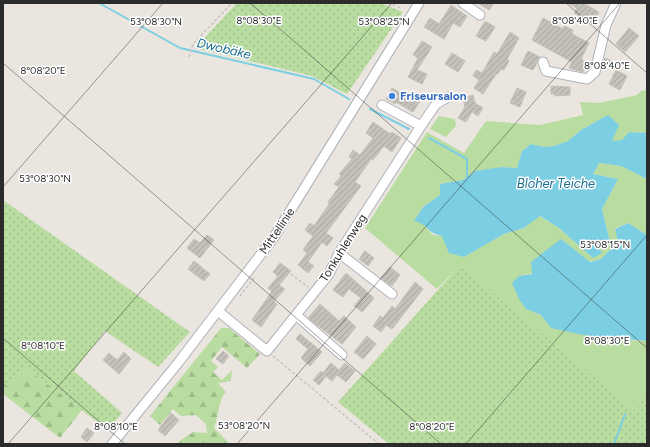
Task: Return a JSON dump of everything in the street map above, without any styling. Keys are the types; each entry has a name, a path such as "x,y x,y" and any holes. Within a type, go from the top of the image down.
{"street":[{"name":"Mittellinie","path":"112,444 218,311 274,237 419,3"},
{"path":"463,3 480,15"},
{"path":"543,62 546,71 587,79 595,72 606,25 616,3"},
{"name":"Tonkuhlenweg","path":"267,351 329,274 339,253 421,126 436,104 448,97"},
{"path":"382,105 421,126"},
{"path":"339,253 392,294"},
{"path":"218,311 267,351"},
{"path":"296,315 342,355"}],"path":[{"path":"189,56 193,44 232,3"},
{"path":"388,3 401,8"},
{"path":"291,274 315,292"},
{"path":"267,351 379,444"}],"green space":[{"path":"237,3 381,3 403,12 347,94 312,76 195,48"},
{"path":"647,90 647,133 629,132 622,140 611,142 608,115 581,130 568,141 554,146 544,147 531,144 522,151 517,168 502,167 463,180 440,184 440,195 423,207 414,221 422,222 433,235 442,236 464,257 504,234 524,228 539,216 559,228 593,258 597,246 610,242 602,209 618,179 593,174 599,163 621,166 647,179 647,235 628,223 615,228 618,242 601,259 519,276 526,309 541,315 551,328 626,340 647,341 647,395 634,410 460,265 437,289 365,228 427,132 464,153 486,121 540,125 583,115 580,102 599,103 637,95 641,91"},
{"path":"439,116 455,119 456,126 446,137 430,129"},
{"path":"3,200 190,332 158,367 105,331 74,371 122,413 108,430 27,369 8,386 3,383"},
{"path":"460,265 634,410 647,395 647,444 389,444 338,402"},
{"path":"221,328 229,328 260,354 247,368 222,347 211,361 218,367 213,372 222,380 232,370 231,381 218,383 226,392 221,399 214,428 228,442 226,444 179,444 178,442 193,432 207,433 206,424 196,415 181,416 173,409 160,425 150,416"},
{"path":"27,369 82,410 60,438 3,394 3,383 8,386"}],"water":[{"name":"Bloher Teiche","path":"608,115 619,125 612,141 622,140 629,132 647,133 647,179 621,166 599,163 593,174 618,179 602,209 610,242 606,247 597,246 602,253 593,258 559,228 540,216 524,228 504,234 464,257 449,253 442,236 433,233 419,222 414,221 423,207 440,195 440,184 463,180 475,171 502,167 517,168 522,151 531,144 544,147 554,146 568,141 581,130"},
{"path":"628,223 647,235 647,341 583,335 551,328 541,315 526,309 519,299 512,283 519,276 532,274 531,262 561,239 590,262 601,259 618,242 615,229"}],"building":[{"path":"478,3 494,3 489,10"},
{"path":"568,3 583,3 599,12 593,24 574,13 577,8"},
{"path":"451,5 467,16 460,27 453,23 444,39 424,27 430,18 439,24"},
{"path":"543,18 563,29 564,26 573,30 572,34 589,43 581,59 587,63 583,72 569,68 572,62 532,40"},
{"path":"485,21 495,27 486,41 476,36"},
{"path":"629,28 639,36 625,52 616,44"},
{"path":"510,32 519,38 507,59 509,61 504,70 501,69 498,74 496,74 483,94 474,88 479,80 473,76 476,70 482,73 494,52 497,54"},
{"path":"422,41 432,47 417,70 427,74 422,84 408,77 418,58 413,55"},
{"path":"528,51 540,57 533,70 521,65"},
{"path":"452,53 465,61 458,72 445,64"},
{"path":"605,58 614,62 611,68 603,64"},
{"path":"616,70 627,76 620,90 609,84"},
{"path":"551,86 570,87 570,95 555,96 555,94 551,94"},
{"path":"392,88 408,97 410,95 420,101 413,112 396,102 395,104 386,99"},
{"path":"517,88 526,92 520,107 510,103"},
{"path":"473,95 475,103 483,108 478,116 472,112 466,122 458,118 465,107 463,98"},
{"path":"373,122 390,134 392,132 401,138 392,152 384,146 373,160 371,159 355,182 361,186 326,233 333,238 327,246 322,242 308,262 314,266 308,273 298,265 307,253 303,250 313,236 305,230 310,223 314,226 330,203 328,202 339,187 334,184 341,176 339,174 352,159 349,157 353,150 360,155 373,138 366,133"},
{"path":"207,235 214,240 200,258 187,248 194,239 200,243"},
{"path":"365,251 374,258 368,266 359,259"},
{"path":"194,261 210,274 204,281 188,269"},
{"path":"280,263 291,271 279,285 285,289 274,301 277,304 261,327 252,320 272,291 268,288 278,276 273,272"},
{"path":"390,267 400,275 392,286 381,278"},
{"path":"346,273 374,298 362,312 354,306 361,298 349,289 343,297 333,290"},
{"path":"415,282 423,289 392,329 386,325 381,332 373,326 380,316 383,318 392,306 395,309"},
{"path":"320,304 339,321 344,316 356,327 342,344 308,318"},
{"path":"300,334 322,352 310,366 301,358 308,349 296,339"},
{"path":"367,336 376,344 363,359 354,352"},
{"path":"223,351 229,356 223,364 216,359"},
{"path":"124,352 131,359 119,374 103,360 109,353 117,360"},
{"path":"331,363 339,370 345,363 355,371 346,382 337,375 332,381 326,376 319,385 313,380 321,371 323,373"},
{"path":"171,413 179,420 165,436 158,430"},
{"path":"87,428 94,433 87,442 81,437"}],"waterway":[{"name":"Dwobäke","path":"99,3 180,48 314,79 349,99"},
{"name":"Dwobäke","path":"370,109 409,129"},
{"name":"Dwobäke","path":"429,138 467,159 467,177"},
{"path":"614,444 625,414"}],"place":[{"name":"Friseursalon","path":"392,96"}]}
